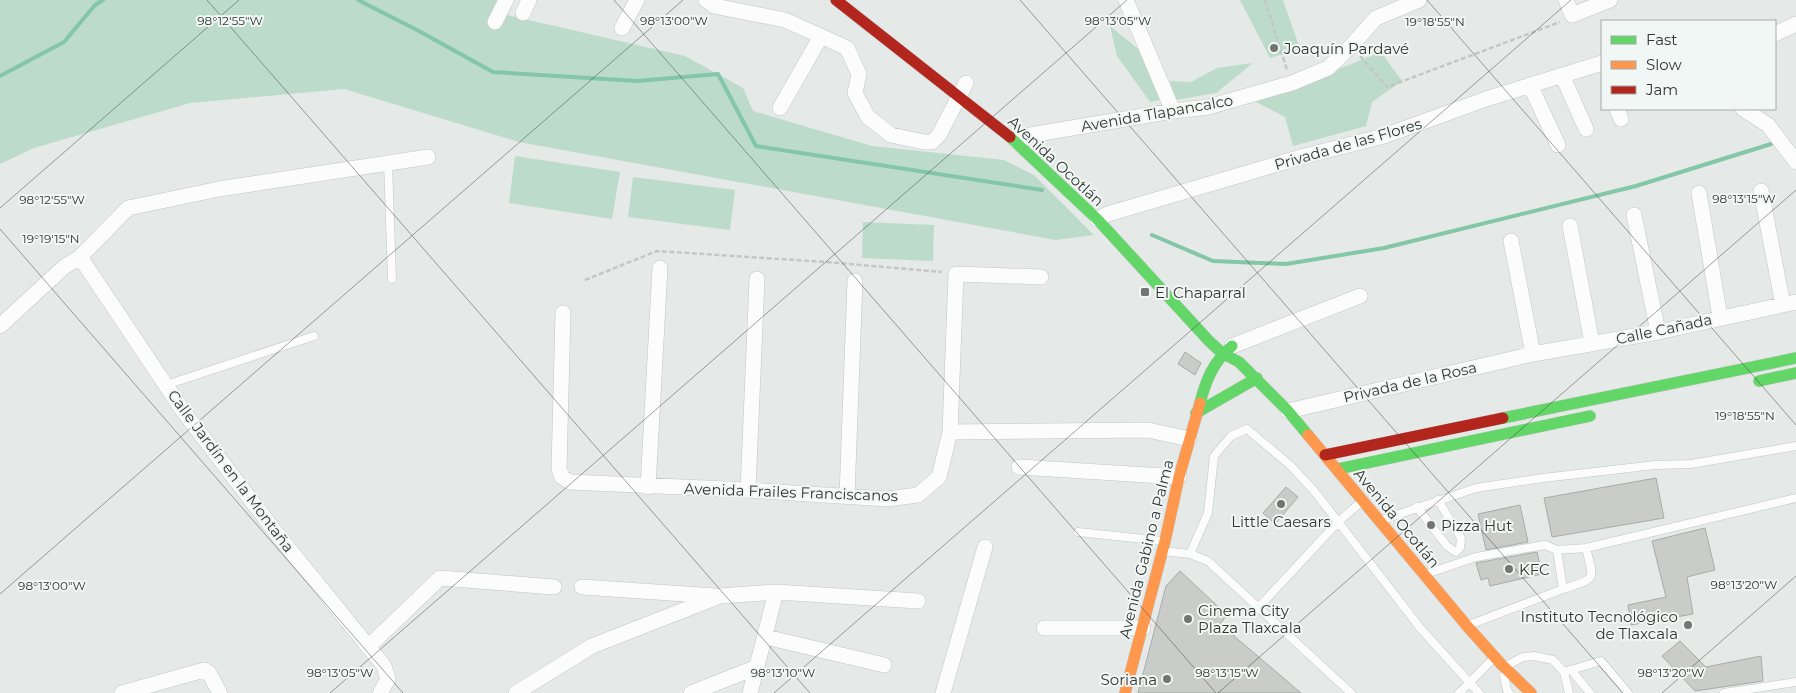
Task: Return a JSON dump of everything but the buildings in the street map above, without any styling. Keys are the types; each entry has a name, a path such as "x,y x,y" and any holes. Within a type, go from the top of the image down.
{"main road":[{"name":"Avenida Ocotlán","path":"836,0 964,86 1026,137 1102,217 1127,235"},
{"name":"Avenida Ocotlán","path":"1095,201 1107,231 1188,320 1226,345 1239,362 1288,411 1467,626 1500,663 1532,693"},
{"name":"Avenida Gabino a Palma","path":"1124,693 1164,546 1179,477 1196,413 1212,367 1226,345"},
{"path":"1325,455 1796,358"},
{"path":"1748,383 1796,373"},
{"path":"1196,413 1257,378"},
{"path":"1338,469 1602,414"}],"street":[{"path":"495,22 506,0"},
{"path":"622,28 637,0"},
{"path":"706,0 714,6 785,20 847,48 859,74 855,93 868,117 890,135 932,142 939,135 964,86"},
{"path":"1126,0 1173,111"},
{"name":"Avenida Tlapancalco","path":"1026,137 1173,111 1208,107 1292,83 1328,68 1376,18 1419,0"},
{"path":"1566,0 1572,16 1610,0"},
{"path":"1776,34 1796,24"},
{"path":"780,108 821,36"},
{"name":"Privada de las Flores","path":"1102,217 1301,158 1384,136 1530,85 1562,75 1601,67"},
{"path":"1562,75 1586,129"},
{"path":"1530,85 1558,144"},
{"path":"1745,110 1768,125 1796,162"},
{"path":"0,326 64,267 80,257 128,208 219,189 428,157"},
{"path":"1761,191 1790,304"},
{"path":"1699,193 1720,317"},
{"path":"1634,215 1658,332"},
{"path":"1570,226 1592,344"},
{"path":"1511,241 1533,354"},
{"name":"Calle Jardín en la Montaña","path":"80,257 189,419 277,534 384,666 388,679 380,693"},
{"path":"648,487 660,268"},
{"path":"956,274 1041,276"},
{"name":"Avenida Frailes Franciscanos","path":"563,313 559,469 562,478 570,482 748,490 887,499 918,495 939,477 950,432 956,274"},
{"path":"748,490 757,279"},
{"path":"847,496 855,281"},
{"path":"1226,345 1360,296"},
{"name":"Calle Cañada","path":"1533,354 1658,332 1720,317 1790,304"},
{"name":"Privada de la Rosa","path":"1288,411 1533,354"},
{"path":"950,432 1148,430 1189,439"},
{"path":"1018,467 1179,477"},
{"path":"943,693 985,547"},
{"path":"368,647 440,578 554,586"},
{"path":"582,586 720,596 776,592 918,601"},
{"path":"750,693 766,637 776,592"},
{"path":"516,693 592,646 720,596"},
{"path":"1044,628 1142,628"},
{"path":"766,637 884,665"},
{"path":"691,693 757,667"},
{"path":"122,693 204,670 209,673 220,693"}],"lane":[{"path":"388,163 392,279"},
{"path":"1107,231 1119,256"},
{"path":"1167,308 1188,320"},
{"path":"166,385 314,336"},
{"path":"1190,554 1208,513 1214,456 1231,436 1247,429 1291,466 1315,492 1421,628 1479,693"},
{"path":"1380,520 1476,488 1655,465 1691,464 1796,446"},
{"path":"1424,574 1476,556 1545,545 1557,550 1586,548 1796,497"},
{"path":"1258,608 1338,522 1363,500"},
{"path":"1417,507 1447,546 1456,552 1460,548 1461,538 1438,500"},
{"path":"1078,532 1164,546 1208,562 1351,693"},
{"path":"1467,626 1591,578 1593,574 1586,548"},
{"path":"1557,550 1563,589"},
{"path":"1458,693 1469,682 1500,663 1534,656 1553,660 1568,671 1590,693"},
{"path":"1568,671 1601,661 1628,693"},
{"path":"1500,663 1507,690 1510,693"},
{"path":"1568,671 1569,693"},
{"path":"1724,693 1796,682"}],"path":[{"path":"1265,0 1292,83"},
{"path":"1351,46 1387,87 1572,16"},
{"path":"585,280 657,251 826,262 956,274"}],"green space":[{"path":"0,0 500,0 494,12 685,56 743,88 753,111 872,146 1004,160 1034,175 1094,235 1056,240 519,142 344,89 190,103 34,148 0,164"},
{"path":"1240,0 1283,0 1300,49 1270,58"},
{"path":"1110,26 1143,53 1164,99 1150,102 1117,56"},
{"path":"1381,52 1402,81 1372,102 1366,126 1293,146 1285,117 1256,102"},
{"path":"1253,63 1216,93 1175,100 1170,81 1191,82 1217,68"},
{"path":"515,156 620,172 612,219 509,203"},
{"path":"633,177 735,190 730,230 628,217"},
{"path":"863,222 934,225 933,261 862,258"}],"waterway":[{"path":"0,76 64,42 95,5 103,0"},
{"path":"358,0 493,72 637,81 718,74 756,146 1042,190"},
{"path":"1152,235 1213,261 1286,264 1384,248 1636,186 1771,144"}],"traffic: fast":[{"path":"1010,137 1097,219 1209,341 1222,353 1239,362 1288,411 1308,435"},
{"path":"1200,403 1211,372 1220,358 1232,346"},
{"path":"1503,418 1796,358"},
{"path":"1759,381 1796,373"},
{"path":"1196,413 1257,378"},
{"path":"1338,469 1590,416"}],"traffic: slow":[{"path":"1125,693 1165,541 1179,477 1200,403"},
{"path":"1308,435 1467,626 1501,664 1531,693"}],"traffic: jam":[{"path":"836,0 1010,137"},
{"path":"1325,455 1503,418"}],"place":[{"name":"Joaquín Pardavé","path":"1274,48"},
{"name":"El Chaparral","path":"1145,292"},
{"name":"Little Caesars","path":"1281,504"},
{"name":"Pizza Hut","path":"1431,525"},
{"name":"KFC","path":"1509,569"},
{"name":"Cinema City Plaza Tlaxcala","path":"1188,619"},
{"name":"Instituto Tecnológico de Tlaxcala","path":"1688,625"},
{"name":"Soriana","path":"1167,679"}]}
